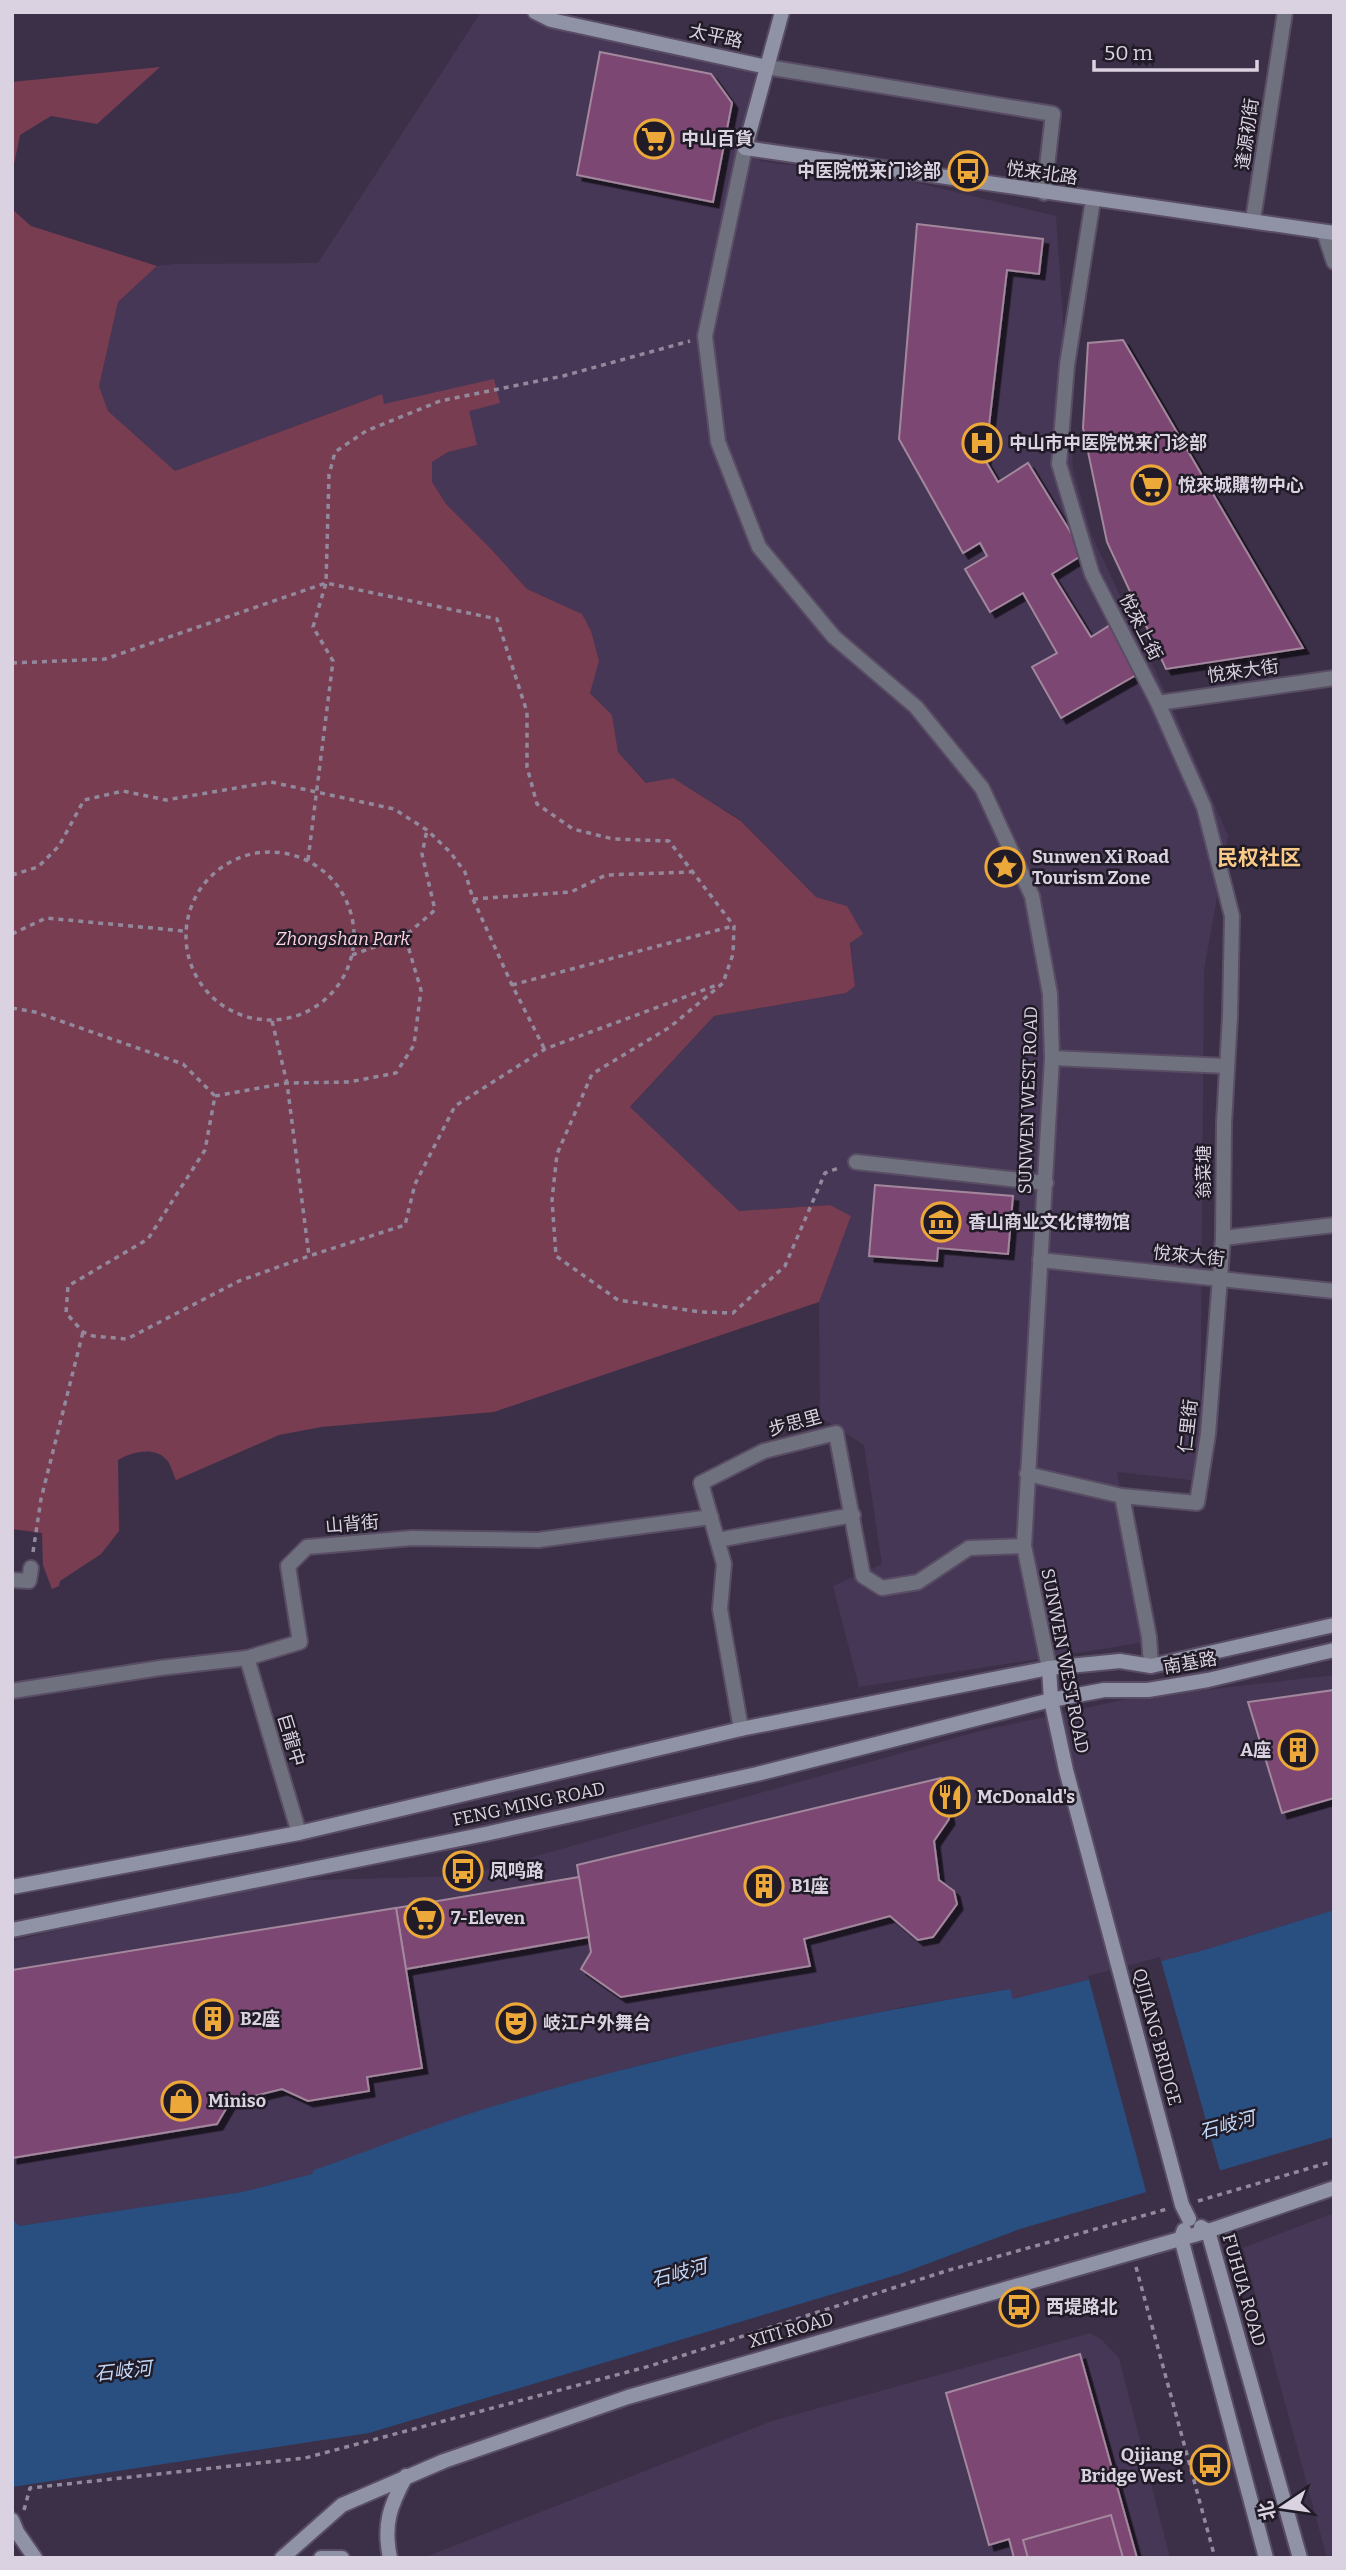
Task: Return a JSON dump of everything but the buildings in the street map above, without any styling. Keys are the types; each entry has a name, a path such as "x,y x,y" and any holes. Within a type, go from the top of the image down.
{"main road":[{"name":"太平路","path":"535,12 551,20 767,67"},
{"path":"745,148 782,12"},
{"name":"悦来北路","path":"745,148 1329,233"},
{"name":"南基路","path":"1048,1668 1121,1661 1151,1665 1334,1625"},
{"name":"南基路","path":"1051,1700 1104,1689 1148,1690 1208,1680 1334,1650"},
{"name":"FENG MING ROAD","path":"12,1887 299,1833 741,1729 1048,1668"},
{"name":"SUNWEN WEST ROAD","path":"1048,1668 1051,1700 1066,1770 1112,1947"},
{"name":"FENG MING ROAD","path":"12,1930 485,1834 757,1774 1051,1700"},
{"name":"QIJIANG BRIDGE","path":"1112,1947 1184,2207"},
{"name":"XITI ROAD","path":"282,2558 342,2505 406,2476 628,2397 1208,2231 1334,2188"},
{"path":"1184,2207 1181,2238 1266,2558"},
{"name":"FUHUA ROAD","path":"1184,2207 1208,2231 1300,2558"},
{"path":"390,2558 386,2536 390,2505 406,2476"},
{"path":"14,2526 35,2558"},
{"path":"321,2558 342,2558"}],"street":[{"name":"逢源初街","path":"1254,220 1284,12"},
{"path":"767,67 1053,114 1044,193"},
{"name":"SUNWEN WEST ROAD","path":"745,148 705,336 718,442 759,547 834,637 916,707 982,788 1032,896 1050,994 1052,1058 1024,1546 1048,1668"},
{"name":"悅來上街","path":"1093,200 1067,365 1059,464 1092,574 1158,703 1204,807 1232,916 1227,1066"},
{"path":"1329,233 1334,262"},
{"name":"悅來大街","path":"1158,703 1334,678"},
{"path":"1052,1058 1227,1066"},
{"name":"翁菜塘","path":"1220,1279 1227,1066"},
{"path":"856,1162 1046,1183"},
{"path":"1223,1238 1334,1225"},
{"name":"悅來大街","path":"1040,1260 1334,1291"},
{"name":"仁里街","path":"1027,1474 1122,1496 1197,1503 1208,1434 1220,1279"},
{"name":"步思里","path":"741,1729 720,1609 724,1564 701,1483 764,1451 835,1433 863,1576 882,1588 918,1582 969,1548 1024,1546"},
{"path":"1122,1496 1149,1637 1151,1665"},
{"path":"718,1539 853,1515"},
{"name":"山背街","path":"12,1691 160,1668 247,1658 300,1642 288,1566 307,1547 412,1538 538,1540 711,1517"},
{"path":"12,1580 29,1581 31,1568"},
{"name":"巨龍中","path":"247,1658 299,1833"}],"path":[{"path":"308,860 333,661 313,627 326,583 329,475 335,452 366,431 440,401 563,376 705,336"},
{"path":"12,663 106,659 326,583 496,619 527,712 527,767 537,804 573,829 613,839 669,841 734,926 733,954 723,983 670,1027 592,1074 557,1154 551,1200 556,1256 618,1300 702,1312 733,1313 785,1266 825,1173 856,1162"},
{"path":"12,875 38,867 59,846 85,800 122,791 166,800 271,782 394,808 427,830 450,852 465,872 473,899 545,1049"},
{"path":"352,955 405,936 435,910 422,854 427,830"},
{"path":"253,852 281,852 308,860 330,877 346,900 354,927 352,955 342,981 323,1002 299,1016 272,1021 244,1017 219,1004 200,984 188,959 185,931 191,904 206,880 227,862 253,852"},
{"path":"473,899 570,892 606,875 691,872"},
{"path":"12,934 46,918 185,931"},
{"path":"512,985 734,926"},
{"path":"215,1096 287,1083 349,1082 396,1073 414,1045 421,990 405,936"},
{"path":"215,1096 205,1150 148,1239 68,1286 66,1313 83,1332 93,1336 127,1339 239,1281 405,1225 415,1184 455,1106 545,1049 723,983"},
{"path":"12,1008 35,1012 183,1064 215,1096"},
{"path":"272,1021 287,1083 309,1256"},
{"path":"31,1568 41,1499 83,1332"},
{"path":"14,2526 30,2488 305,2458 650,2366 946,2271 1184,2207 1334,2161"},
{"path":"1132,2252 1215,2558"}],"shaded area":[{"name":"Sunwen Xi Road Tourism Zone","path":"481,12 558,12 596,31 755,68 759,161 901,179 1056,216 1073,469 1092,536 1170,702 1228,836 1204,970 1200,1481 1117,1472 1146,1642 859,1687 833,1586 882,1564 864,1445 820,1417 819,1302 851,1216 830,1205 739,1211 630,1108 714,1016 846,993 855,985 847,906 816,897 741,820 673,778 647,783 618,752 612,715 590,692 599,661 582,614 527,589 446,504 432,482 432,462 448,452 477,445 383,404 381,394 175,471 108,411 99,386 118,302 157,266 318,263"},
{"path":"1334,1675 1334,1910 1204,1950 1013,1999 1009,1989 904,2007 654,2061 510,2101 312,2174 242,2192 19,2226 12,2219 12,1941 274,1881 465,1876 980,1731 1122,1700"},
{"path":"1334,2213 1334,2558 1327,2558 1243,2248"},
{"path":"1090,2333 1102,2340 1119,2358 1170,2558 423,2558 772,2421"}],"green space":[{"path":"160,67 97,124 51,116 20,135 12,174 12,82"},
{"name":"Zhongshan Park","path":"12,209 31,226 157,266 118,302 99,386 108,411 175,471 382,394 384,404 494,379 500,403 469,411 477,445 448,452 432,462 432,482 446,504 527,589 582,614 591,631 599,661 590,693 612,715 618,752 646,783 673,778 741,821 816,897 847,906 863,934 850,943 855,986 846,993 714,1016 630,1107 739,1211 830,1205 851,1216 819,1302 494,1412 321,1427 279,1435 176,1480 166,1459 161,1455 149,1451 129,1455 118,1460 119,1531 101,1554 52,1589 43,1565 42,1533 12,1529"}],"water":[{"name":"石岐河","path":"1334,1910 1334,2137 1020,2229 900,2274 369,2433 12,2487 12,2219 19,2226 242,2192 312,2174 314,2170 438,2124 636,2066 760,2037 947,2000 1010,1989 1013,1999 1204,1950"}],"pier":[{"path":"1160,1957 1221,2174 1147,2195 1088,1976"}],"place":[{"name":"中山百貨","path":"654,139"},
{"name":"中医院悦来门诊部","path":"968,171"},
{"name":"中山市中医院悦来门诊部","path":"982,443"},
{"name":"悅來城購物中心","path":"1151,485"},
{"name":"Sunwen Xi Road Tourism Zone","path":"1005,867"},
{"name":"香山商业文化博物馆","path":"941,1222"},
{"name":"A座","path":"1298,1750"},
{"name":"McDonald's","path":"950,1797"},
{"name":"凤鸣路","path":"463,1871"},
{"name":"B1座","path":"764,1886"},
{"name":"7-Eleven","path":"424,1918"},
{"name":"B2座","path":"213,2019"},
{"name":"岐江户外舞台","path":"516,2023"},
{"name":"Miniso","path":"181,2101"},
{"name":"西堤路北","path":"1019,2307"},
{"name":"Qijiang Bridge West","path":"1210,2465"}],"district":[{"name":"民权社区","path":"1259,858"}]}
